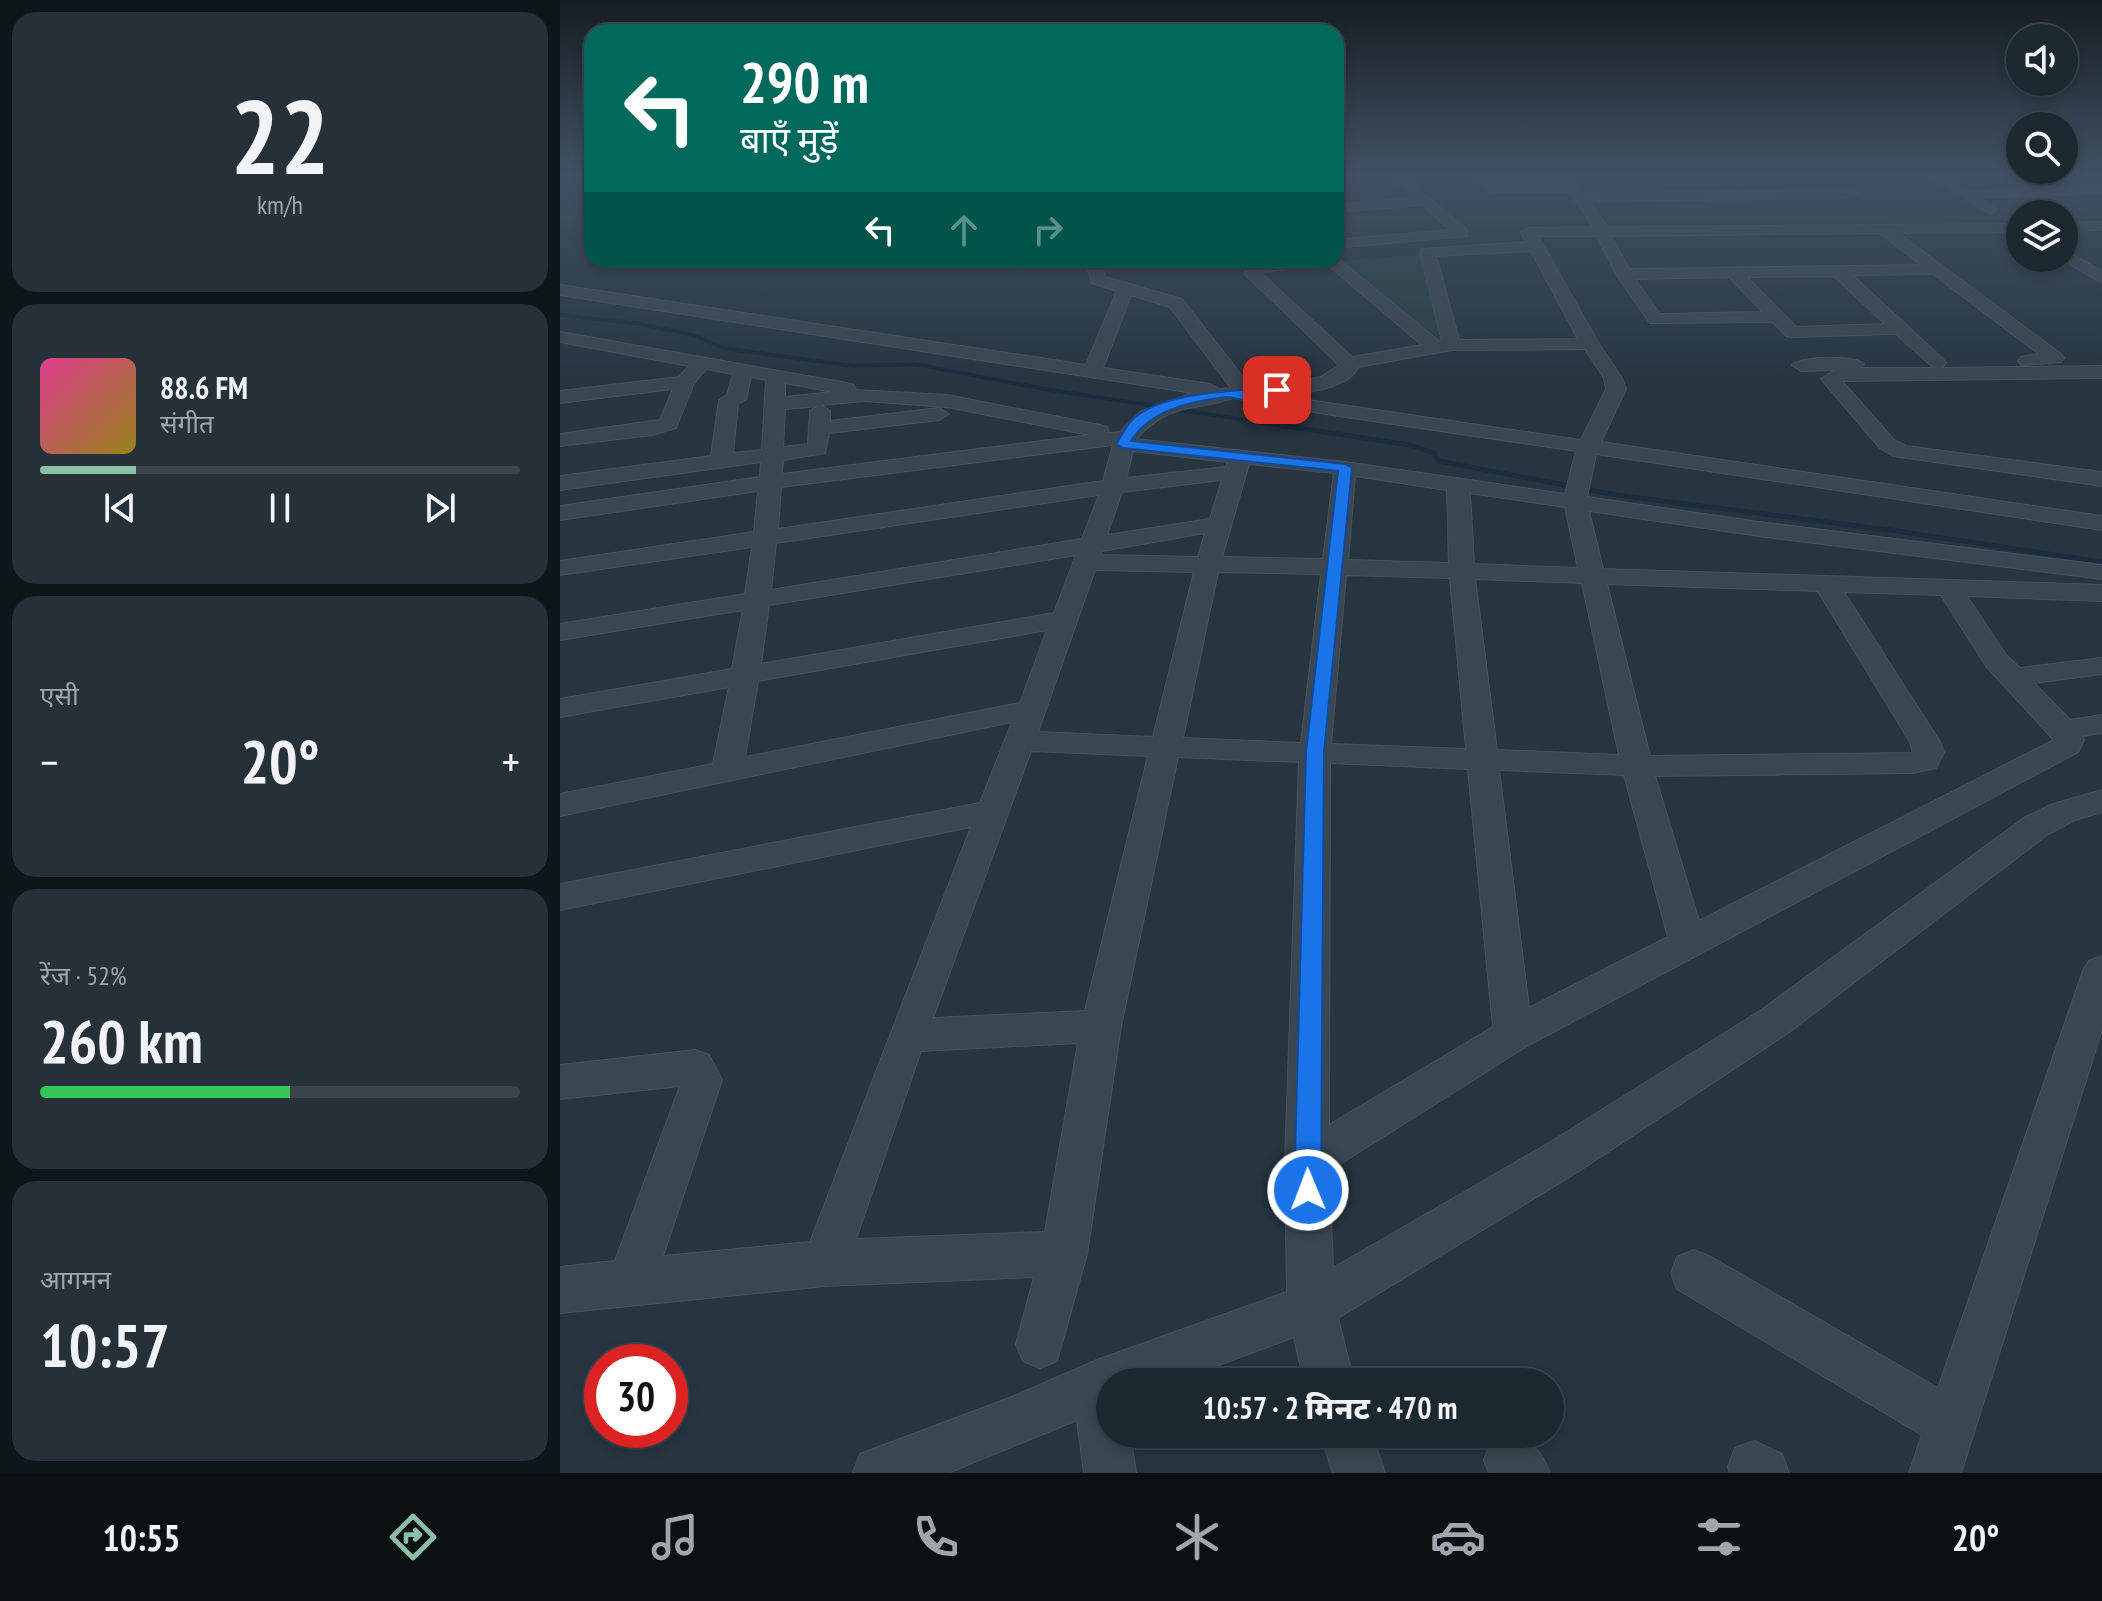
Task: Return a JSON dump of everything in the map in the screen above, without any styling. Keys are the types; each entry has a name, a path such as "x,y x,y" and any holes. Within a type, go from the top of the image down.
{"street":[{"path":"1344,259 1502,243"},
{"path":"1534,243 1590,344 1613,378 1616,389 1589,445 1577,488 1593,575 1637,766 1688,944"},
{"path":"1607,243 1624,274 1656,319 1776,317"},
{"path":"1801,365 2048,361 2055,358 1908,243"},
{"path":"1427,252 1444,346"},
{"path":"2078,254 2102,269"},
{"path":"2078,263 2102,278"},
{"path":"1094,268 1095,277 1103,283 1176,303 1242,395"},
{"path":"560,513 1132,432 1187,400 1326,382 1349,369 1348,363 1250,271 1256,268"},
{"path":"1343,268 1444,346"},
{"path":"1624,274 1939,269"},
{"path":"1838,271 1937,363"},
{"path":"1734,273 1788,329 1798,333 1898,329"},
{"path":"560,290 2102,523"},
{"path":"1093,371 1125,290"},
{"path":"560,337 743,369 776,391 819,401 864,395 967,404 1132,432 1238,464"},
{"path":"1348,363 1444,346 1590,344"},
{"path":"560,397 613,391 641,384 664,355"},
{"path":"560,440 604,425 662,427 672,420 685,382 702,362"},
{"path":"721,461 732,399 743,369"},
{"path":"2102,372 1841,374 1830,379 1887,444 1900,452 2102,479"},
{"path":"560,382 685,382"},
{"path":"674,407 776,391 837,386 864,395"},
{"path":"604,425 613,391"},
{"path":"727,772 748,674 775,455 776,391"},
{"path":"560,483 818,449 819,401"},
{"path":"820,428 947,413 967,404"},
{"path":"825,1263 907,1036 995,811 1132,432"},
{"path":"1040,1344 1064,1254 1101,1026 1164,746 1208,563 1238,464"},
{"path":"560,568 1113,486 1238,464 1345,468 1458,484 1577,488 1759,529 2102,572"},
{"path":"1326,1368 1311,1307 1307,1161 1315,752 1345,468"},
{"path":"1458,484 1462,572 1513,1035"},
{"path":"560,632 757,600 1088,553 1220,524"},
{"path":"1759,529 1781,583"},
{"path":"1088,553 1208,563 2102,593"},
{"path":"560,805 727,772 1026,725 1164,746 1483,760 1637,766 1925,761 1929,752 1925,742 1827,585"},
{"path":"1307,1161 1513,1035 2067,745 2069,740 2063,730 2011,678 1949,588"},
{"path":"560,708 1064,619"},
{"path":"2011,678 2102,666"},
{"path":"2063,730 2102,724"},
{"path":"1144,1368 1311,1307 1564,1157 1774,1022 2036,826 2064,812 2102,801"},
{"path":"560,897 995,811"},
{"path":"1935,1473 2102,971"},
{"path":"907,1036 1101,1026"},
{"path":"560,1082 695,1067 702,1080 631,1281"},
{"path":"560,1290 825,1263 1064,1254"},
{"path":"1694,1273 1951,1424"},
{"path":"879,1473 1020,1420 1096,1385"},
{"path":"1106,1448 1110,1473"},
{"path":"1351,1448 1359,1473"}],"green space":[{"path":"1422,255 1445,343 1344,266 1344,261"}],"waterway":[{"path":"560,315 641,324 696,336 723,348 853,366 915,364 1044,389 1252,421"},
{"path":"1252,421 1410,445 1434,453 1439,461 1616,495 1897,531 2102,562"},
{"path":"1252,421 1265,423"}],"route":[{"path":"1277,390 1246,394 1251,397 1230,393 1187,400 1135,424 1123,444 1345,468 1315,752 1308,1190"}]}
